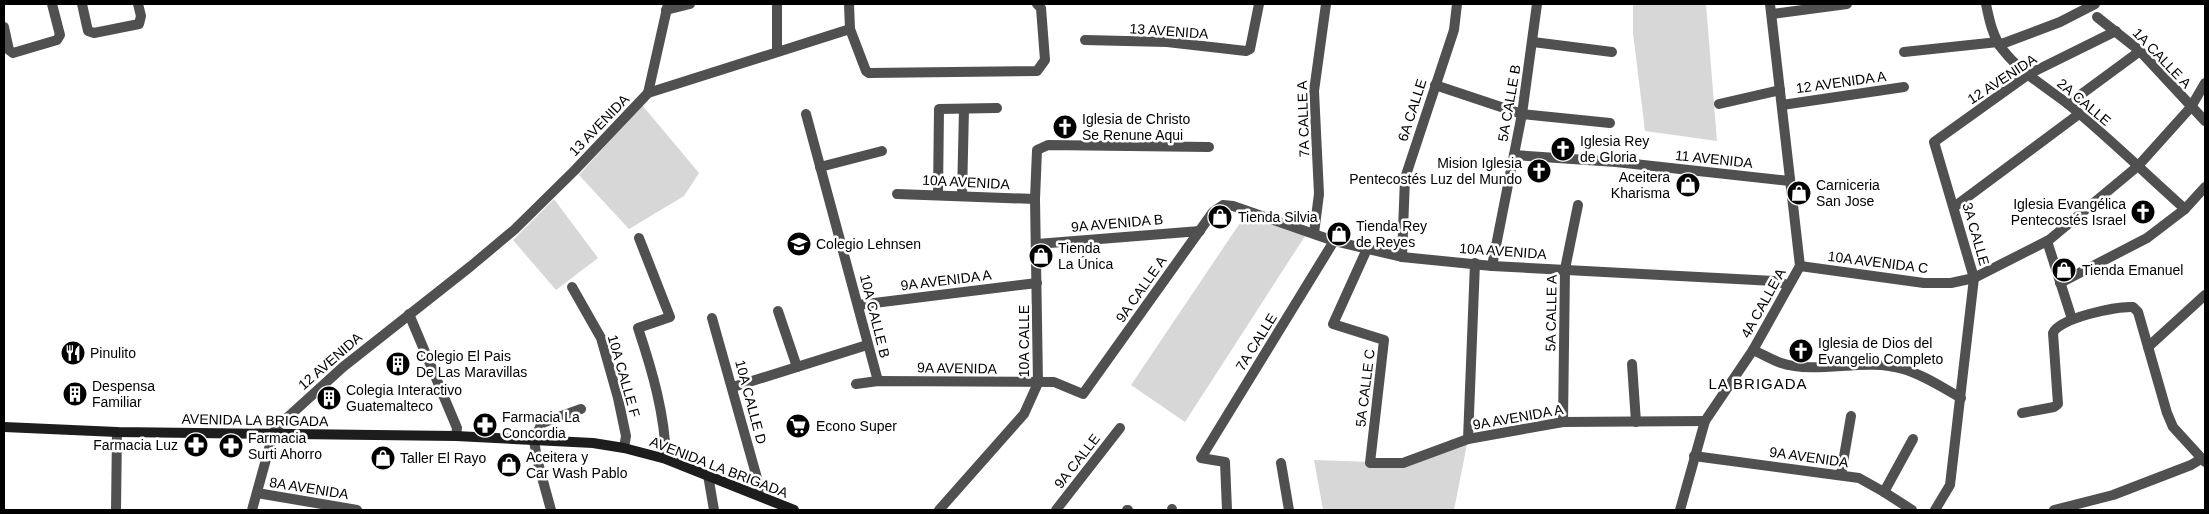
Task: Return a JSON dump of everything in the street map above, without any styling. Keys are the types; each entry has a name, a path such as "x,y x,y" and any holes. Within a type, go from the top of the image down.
{"main road":[{"name":"AVENIDA LA BRIGADA","path":"4,427 117,432 456,436 593,443 624,448 666,459 794,510"}],"street":[{"path":"4,27 9,50 13,53 57,40 60,35 52,4"},
{"path":"82,4 88,31 94,33 139,24 141,16 138,4"},
{"path":"648,93 667,7 690,4"},
{"path":"777,4 777,51"},
{"path":"849,4 850,30 866,71 869,74 1034,73 1043,64 1039,6"},
{"name":"13 AVENIDA","path":"1085,40 1167,42 1245,52 1250,49 1259,4"},
{"name":"7A CALLE A","path":"1314,233 1319,194 1318,137 1314,100 1326,4"},
{"name":"6A CALLE","path":"1402,257 1405,178 1454,30 1457,4"},
{"name":"5A CALLE B","path":"1492,266 1522,114 1537,4"},
{"path":"1771,9 1846,4"},
{"name":"2A CALLE","path":"1986,4 1989,20 1998,44 2010,58 2068,104 2185,209"},
{"path":"1904,52 1998,44 2060,22 2095,4"},
{"name":"4A CALLE A","path":"1680,510 1705,421 1753,350 1800,266 1771,9"},
{"name":"1A CALLE A","path":"2097,17 2140,51 2205,121"},
{"name":"13 AVENIDA","path":"409,314 471,266 529,216 648,93 777,51 850,30"},
{"name":"12 AVENIDA","path":"1934,142 2029,74 2116,31"},
{"path":"1533,42 1612,52"},
{"path":"2068,104 2140,51"},
{"name":"10A AVENIDA C","path":"1800,266 1924,283 1951,283 1974,278 2047,242 2138,166 2191,107 2205,83"},
{"path":"1435,85 1522,114 1610,124"},
{"name":"12 AVENIDA A","path":"1782,105 1904,88"},
{"name":"12 AVENIDA A","path":"1719,104 1780,90"},
{"path":"938,194 940,109 997,108"},
{"path":"962,196 964,109"},
{"name":"10A CALLE B","path":"806,114 867,346 878,381"},
{"path":"1954,207 2079,114"},
{"name":"3A CALLE","path":"1934,142 1974,278 1950,485 1935,510"},
{"name":"10A CALLE","path":"939,510 1024,414 1038,383 1035,199 1037,150 1048,144 1209,147"},
{"path":"820,167 882,151"},
{"name":"11 AVENIDA","path":"1514,154 1616,162 1790,181"},
{"path":"2060,283 2147,238 2185,209 2205,186"},
{"name":"10A AVENIDA","path":"896,194 938,194 1035,199"},
{"name":"10A AVENIDA","path":"1223,205 1233,206 1334,241 1402,257 1492,266 1774,281 1788,285"},
{"name":"9A CALLE A","path":"1084,393 1216,209 1223,205"},
{"name":"5A CALLE A","path":"1564,422 1565,269 1578,205"},
{"name":"9A AVENIDA B","path":"1037,244 1200,231"},
{"path":"639,238 670,317 638,328 653,373 666,442 666,459"},
{"name":"7A CALLE","path":"1227,510 1225,462 1201,458 1334,241"},
{"path":"2047,242 2072,319"},
{"name":"5A CALLE C","path":"1367,249 1333,324 1384,340 1370,463"},
{"path":"1468,440 1475,263"},
{"name":"9A AVENIDA A","path":"858,306 1037,283"},
{"name":"10A CALLE F","path":"572,287 601,338 618,398 626,436 624,448"},
{"path":"2148,347 2205,296"},
{"path":"2022,413 2054,407 2058,404 2053,333 2057,326 2072,319 2133,307 2138,312 2167,413 2173,427 2203,460 2113,495 2054,510"},
{"path":"778,311 797,367"},
{"path":"409,314 457,428 456,436"},
{"name":"12 AVENIDA","path":"273,434 284,420 343,367 409,314"},
{"name":"10A CALLE D","path":"712,318 733,387 759,485 758,495"},
{"path":"733,387 867,346"},
{"path":"1753,350 1781,363 1809,366 1878,365 1902,368 1929,380 1961,398"},
{"path":"1632,364 1636,422"},
{"name":"9A AVENIDA","path":"856,384 878,381 1056,382 1081,394 1084,393"},
{"path":"551,510 537,459 534,440 542,423 581,409"},
{"path":"1841,474 1851,416"},
{"name":"9A AVENIDA A","path":"1370,463 1403,463 1468,440 1564,422 1705,421"},
{"name":"9A CALLE","path":"1056,510 1120,428"},
{"path":"116,510 117,432"},
{"path":"252,510 273,434"},
{"path":"1884,492 1913,439"},
{"name":"9A AVENIDA","path":"1694,456 1841,474 1859,478 1912,510"},
{"path":"1281,463 1289,510"},
{"path":"708,475 714,510"},
{"name":"8A AVENIDA","path":"257,494 357,510"}],"shaded area":[{"path":"1633,4 1706,4 1717,141 1645,131 1633,33"},
{"path":"642,105 699,173 684,196 629,229 579,175"},
{"path":"554,199 598,258 556,290 513,240"},
{"path":"1244,217 1272,221 1307,233 1185,422 1131,385"},
{"path":"1468,439 1454,510 1323,510 1314,460 1403,463"}],"place":[{"name":"Iglesia de Christo Se Renune Aqui","path":"1065,127"},
{"name":"Iglesia Rey de Gloria","path":"1563,149"},
{"name":"Mision Iglesia Pentecostés Luz del Mundo","path":"1539,171"},
{"name":"Aceitera Kharisma","path":"1688,185"},
{"name":"Carniceria San Jose","path":"1799,193"},
{"name":"Iglesia Evangélica Pentecostés Israel","path":"2143,212"},
{"name":"Tienda Silvia","path":"1220,217"},
{"name":"Tienda Rey de Reyes","path":"1339,234"},
{"name":"Colegio Lehnsen","path":"799,244"},
{"name":"Tienda La Única","path":"1041,256"},
{"name":"Tienda Emanuel","path":"2064,270"},
{"name":"Iglesia de Dios del Evangelio Completo","path":"1801,351"},
{"name":"Pinulito","path":"73,353"},
{"name":"Colegio El Pais De Las Maravillas","path":"398,364"},
{"name":"Despensa Familiar","path":"75,394"},
{"name":"Colegia Interactivo Guatemalteco","path":"329,398"},
{"name":"Farmacia La Concordia","path":"485,425"},
{"name":"Econo Super","path":"798,426"},
{"name":"Farmacia Luz","path":"196,445"},
{"name":"Farmacia Surti Ahorro","path":"231,446"},
{"name":"Taller El Rayo","path":"383,458"},
{"name":"Aceitera y Car Wash Pablo","path":"509,465"}],"district":[{"name":"LA BRIGADA","path":"1758,384"}]}
